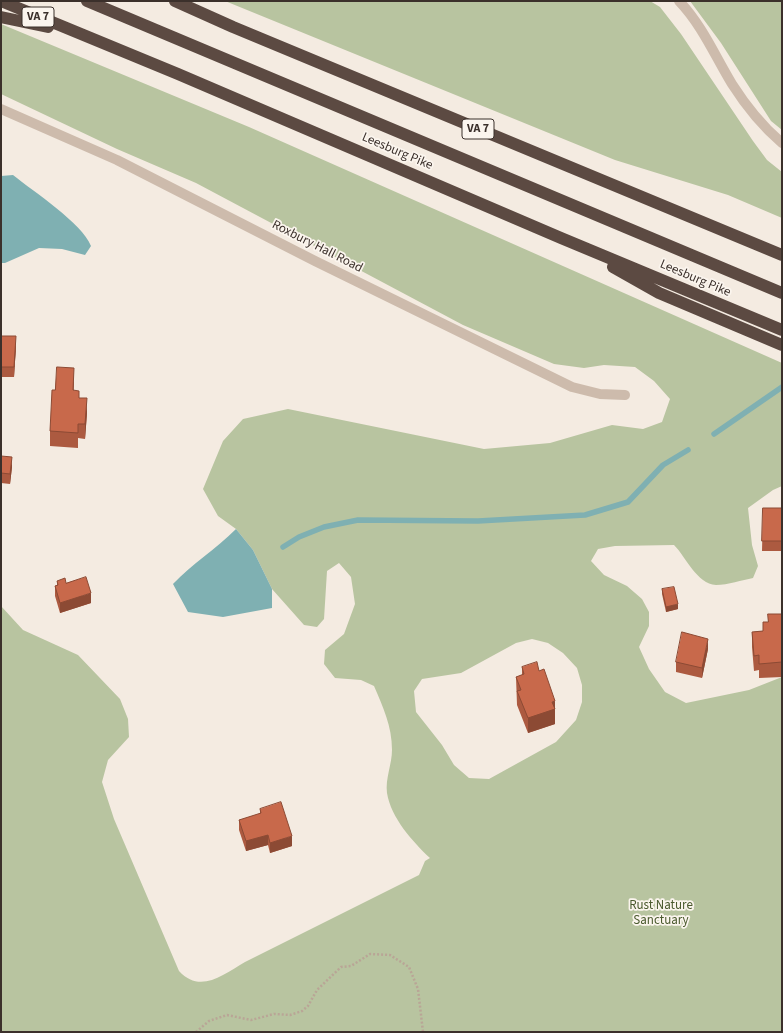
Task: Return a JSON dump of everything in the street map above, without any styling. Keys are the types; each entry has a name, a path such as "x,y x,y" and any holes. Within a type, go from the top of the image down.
{"highway":[{"name":"Leesburg Pike","path":"1,1 74,33 193,80 561,238 782,330"},
{"path":"87,1 782,293"},
{"name":"VA 7","path":"175,1 233,27 782,255"},
{"path":"1,17 74,33"},
{"path":"561,238 660,293 782,345"}],"street":[{"path":"679,1 700,28 732,85 752,112 782,143"},
{"name":"Roxbury Hall Road","path":"1,109 117,160 314,261 572,387 600,394 625,395"}],"path":[{"path":"196,1032 209,1021 227,1015 251,1020 274,1014 290,1015 302,1011 308,1006 317,990 341,967 351,966 370,954 390,955 409,967 418,989 423,1032"}],"green space":[{"path":"225,1 650,1 660,7 681,34 767,160 782,172 782,218 728,195 615,160"},
{"path":"690,1 782,1 782,130 771,121 721,43"},
{"name":"Rust Nature Sanctuary","path":"1,24 249,127 782,363 782,486 773,490 748,508 752,545 758,566 753,578 721,585 709,583 703,580 692,569 674,545 615,546 598,549 591,561 604,575 627,586 642,599 649,612 649,626 639,647 649,669 665,692 686,703 749,690 782,677 782,1032 1,1032 1,606 23,630 78,655 120,699 128,719 129,737 108,760 102,782 114,819 179,971 187,978 195,981 203,982 212,980 419,875 425,861 430,858 404,829 389,802 387,788 392,755 392,741 381,701 374,686 361,680 335,678 324,664 325,650 344,634 355,604 351,577 339,563 327,571 324,619 317,627 304,625 272,589 253,550 236,529 218,516 203,489 223,441 243,419 288,409 484,449 550,443 612,425 643,429 662,422 670,399 654,381 635,367 604,365 584,368 554,364 463,325 196,183 117,149 1,94","holes":["532,639 548,643 563,653 577,668 582,685 582,702 576,720 556,742 489,779 469,778 454,765 442,745 416,712 414,691 422,679 461,673 516,643"]}],"water":[{"path":"13,175 56,208 78,228 86,237 91,246 85,255 62,249 39,248 5,263 1,263 1,176"},
{"path":"236,529 253,550 272,589 272,608 223,617 188,612 173,584"}],"building":[{"path":"1,336 16,336 14,367 1,367"},
{"path":"57,367 74,368 73,390 79,391 79,398 87,398 85,424 78,424 78,433 50,431 52,390 55,390"},
{"path":"1,456 12,457 10,474 1,473"},
{"path":"763,508 782,508 782,541 762,541"},
{"path":"86,577 91,593 60,603 55,586 58,585 57,581 65,578 66,583"},
{"path":"674,587 678,604 666,607 662,589"},
{"path":"768,614 782,614 782,662 759,664 759,655 754,656 752,632 763,631 763,622 768,622"},
{"path":"682,632 708,639 702,668 676,662"},
{"path":"537,662 539,671 544,669 555,701 552,702 555,709 528,718 517,691 521,690 516,677 524,674 522,667"},
{"path":"281,802 292,836 270,843 268,835 246,841 239,820 261,813 260,809"}],"waterway":[{"path":"714,434 782,387"},
{"path":"283,547 299,537 324,527 358,520 478,521 585,515 628,502 663,465 688,450"}]}
